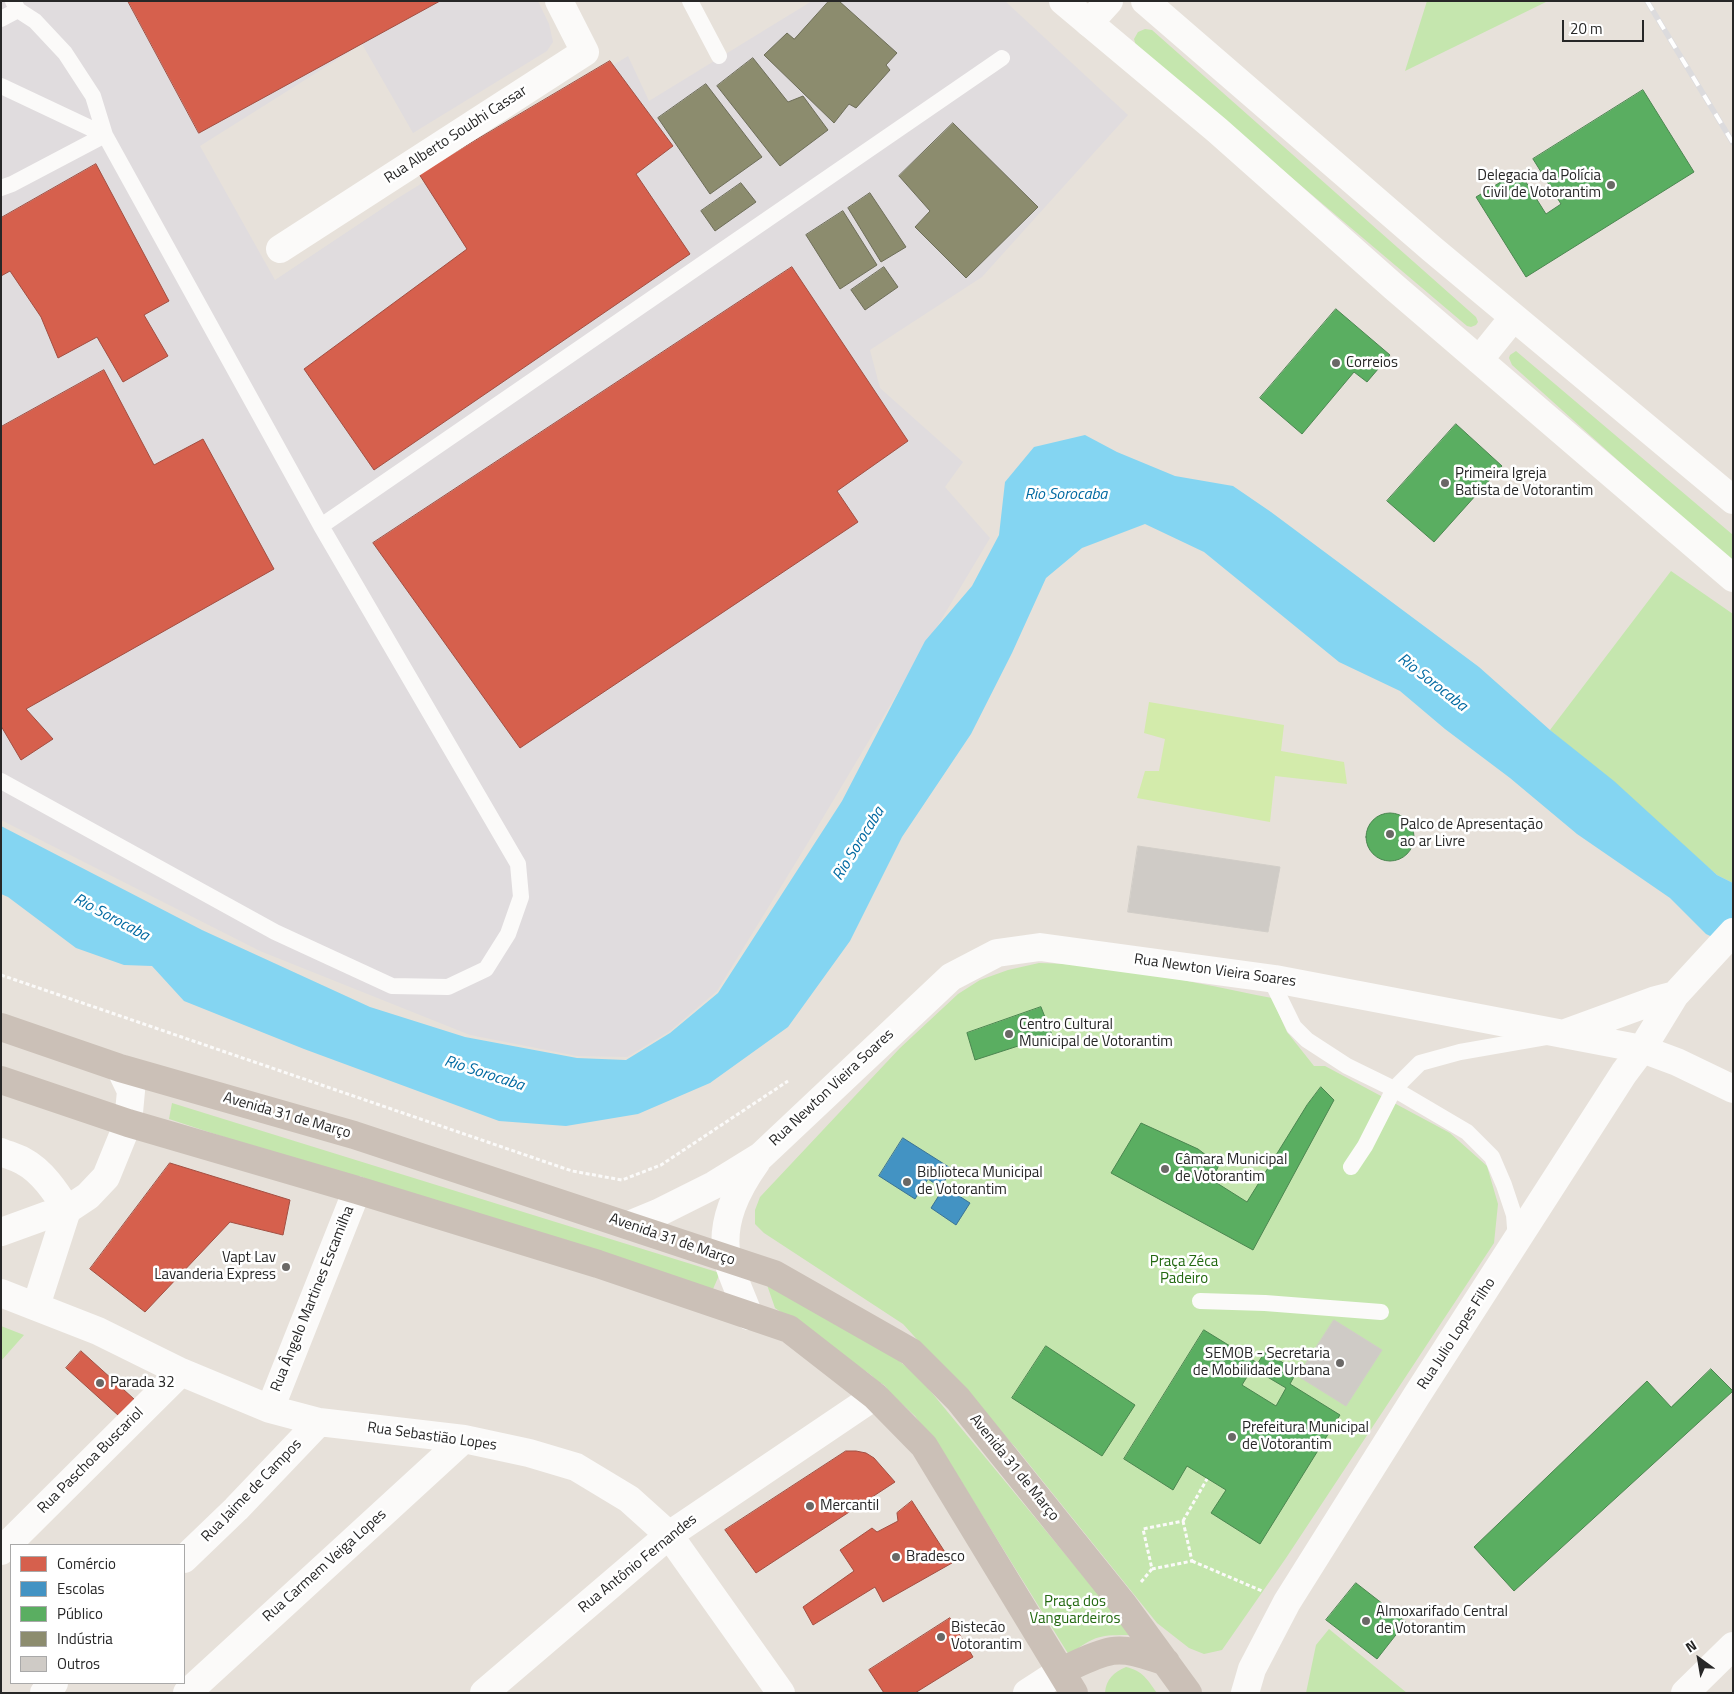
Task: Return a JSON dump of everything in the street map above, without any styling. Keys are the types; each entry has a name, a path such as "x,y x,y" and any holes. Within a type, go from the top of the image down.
{"highway":[{"name":"Avenida 31 de Março","path":"1,1027 120,1068 354,1135 774,1274 911,1352 958,1399 1123,1604 1188,1693"},
{"path":"1,1080 128,1124 356,1190 598,1264 789,1329 875,1396 924,1446 1068,1682 1079,1663 1113,1651 1130,1652 1166,1662"}],"main road":[{"name":"Rua Alberto Soubhi Cassar","path":"280,250 585,52 560,1"},
{"path":"1063,1 1218,130 1394,287 1733,578"},
{"path":"1089,23 1109,1"},
{"path":"1145,1 1432,249 1733,500"},
{"path":"1479,360 1514,318"},
{"name":"Rua Julio Lopes Filho","path":"1245,1693 1252,1668 1287,1602 1624,1073 1680,990 1733,932"},
{"name":"Rua Newton Vieira Soares","path":"761,1156 951,977 997,952 1040,947 1270,978 1642,1048 1733,1089"},
{"path":"1564,1034 1680,990"},
{"path":"1,1232 67,1210 88,1196 106,1176 128,1124 132,1091 120,1068"},
{"path":"1,1152 24,1161 40,1175 58,1195 67,1210 36,1306"},
{"path":"629,1225 714,1185 761,1156"},
{"path":"749,1316 728,1258 726,1240 730,1207 744,1181 761,1156"},
{"name":"Rua Ângelo Martines Escamilha","path":"270,1409 356,1190"},
{"name":"Rua Sebastião Lopes","path":"1,1293 98,1331 181,1372 270,1409 319,1422 464,1439 529,1453 576,1467 629,1499 669,1535 781,1693"},
{"name":"Rua Paschoa Buscariol","path":"1,1551 181,1372"},
{"name":"Rua Antônio Fernandes","path":"484,1693 669,1535 875,1396"},
{"name":"Rua Jaime de Campos","path":"185,1558 236,1509 319,1422"},
{"name":"Rua Carmem Veiga Lopes","path":"187,1693 464,1439"},
{"path":"1685,1693 1733,1646"},
{"path":"1027,1693 1068,1682"},
{"path":"44,1693 53,1684"}],"lane":[{"path":"690,1 719,56"},
{"path":"1,20 15,6 35,21 65,53 93,96 105,135 321,526 518,864 521,896 508,934 486,970 448,987 392,986 275,932 1,781"},
{"path":"321,526 1002,58"},
{"path":"1,86 105,135"},
{"path":"1,188 105,135"},
{"path":"1270,978 1294,1027 1307,1040 1347,1066 1394,1090 1467,1132 1492,1157 1514,1215 1516,1242"},
{"path":"1351,1167 1365,1146 1394,1090 1420,1064 1460,1052 1564,1034"},
{"path":"1200,1301 1265,1303 1381,1312"}],"path":[{"path":"1,975 572,1172 622,1180 661,1165 788,1081"},
{"path":"1192,1561 1183,1521 1207,1479"},
{"path":"1183,1521 1143,1530 1152,1569 1192,1561 1287,1602"}],"shaded area":[{"path":"1,1 538,1 549,24 553,42 547,51 413,133 362,44 200,146 275,280 398,198 628,56 649,101 812,1 1005,1 1128,115 982,277 870,350 880,388 963,462 945,487 990,538 717,991 670,1031 627,1057 577,1056 470,1035 260,951 1,820"}],"green space":[{"path":"1427,1 1548,1 1405,71"},
{"path":"1145,29 1152,30 1476,317 1478,322 1476,325 1467,326 1136,46 1134,39 1138,32"},
{"path":"1516,351 1733,535 1733,564 1512,365 1509,358"},
{"path":"1671,571 1733,614 1733,883 1717,875 1550,730"},
{"path":"1149,702 1284,725 1281,751 1344,762 1347,784 1275,776 1270,822 1137,798 1145,771 1159,771 1165,739 1144,733"},
{"name":"Praça Zéca Padeiro","path":"1039,963 1068,964 1127,971 1272,998 1287,1032 1314,1066 1325,1066 1450,1133 1487,1166 1498,1204 1494,1243 1286,1558 1222,1650 1204,1654 1189,1648 1157,1623 1016,1448 903,1324 764,1233 755,1224 755,1210 760,1197 900,1048 958,994 980,980 1008,970"},
{"path":"172,1103 720,1273 710,1296 169,1119"},
{"name":"Praça dos Vanguardeiros","path":"766,1282 859,1329 918,1376 1132,1635 1112,1635 1098,1638 1085,1643 1069,1655 959,1478 915,1416 871,1375 775,1308"},
{"path":"1,1326 24,1335 1,1361"},
{"path":"1329,1629 1407,1693 1306,1693 1316,1645"},
{"path":"1126,1667 1141,1673 1157,1693 1105,1693 1111,1677"}],"water":[{"name":"Rio Sorocaba","path":"1085,435 1117,452 1175,476 1233,486 1271,512 1479,667 1550,730 1614,781 1717,875 1733,883 1733,947 1706,934 1670,898 1577,834 1400,691 1339,662 1204,552 1145,524 1082,548 1046,578 1012,653 971,734 902,837 850,941 788,1027 710,1083 638,1114 566,1126 499,1121 304,1049 184,1001 152,966 124,965 76,948 8,897 1,894 1,826 202,930 370,1007 465,1037 577,1058 626,1060 670,1033 718,993 842,801 925,641 972,586 999,535 1005,482 1034,447"}],"building: Comércio":[{"path":"128,1 440,1 199,133"},
{"path":"610,61 673,146 636,174 690,254 374,470 304,369 467,249 419,174"},
{"path":"96,164 169,301 144,315 168,356 123,382 97,337 58,358 41,317 10,271 1,276 1,218"},
{"path":"792,267 908,441 837,491 858,522 520,748 373,543"},
{"path":"104,370 154,465 203,439 274,569 26,709 53,739 21,760 1,726 1,427"},
{"path":"170,1163 290,1200 283,1235 230,1222 145,1312 90,1269"},
{"name":"Parada 32","path":"81,1351 134,1399 119,1416 66,1368"},
{"name":"Mercantil","path":"846,1451 866,1453 874,1458 895,1482 756,1573 725,1530"},
{"name":"Bradesco","path":"912,1501 952,1563 883,1602 875,1587 813,1625 803,1607 854,1571 840,1550 872,1528 877,1532 898,1521 897,1513"},
{"name":"Bistecão Votorantim","path":"950,1618 973,1657 915,1693 884,1693 869,1670"}],"building: Escolas":[{"name":"Biblioteca Municipal de Votorantim","path":"903,1138 952,1169 942,1185 970,1203 956,1225 931,1208 943,1189 928,1179 915,1199 879,1176"}],"building: Público":[{"name":"Delegacia da Polícia Civil de Votorantim","path":"1643,90 1694,172 1526,277 1476,197 1519,171 1546,214 1561,204 1533,159"},
{"name":"Correios","path":"1336,309 1390,355 1367,382 1354,372 1302,434 1260,398"},
{"name":"Primeira Igreja Batista de Votorantim","path":"1456,424 1502,466 1434,542 1387,501"},
{"name":"Palco de Apresentação ao ar Livre","path":"1385,813 1395,813 1407,820 1414,832 1414,842 1407,854 1395,861 1385,861 1377,857 1370,850 1366,842 1366,832 1370,824 1377,817"},
{"name":"Centro Cultural Municipal de Votorantim","path":"1041,1007 1052,1035 975,1060 967,1033"},
{"name":"Câmara Municipal de Votorantim","path":"1321,1087 1334,1100 1253,1250 1111,1173 1141,1123 1198,1149 1219,1165 1212,1180 1247,1202 1307,1105"},
{"name":"Prefeitura Municipal de Votorantim","path":"1204,1330 1256,1362 1242,1385 1276,1406 1286,1388 1254,1369 1265,1352 1297,1371 1290,1384 1340,1415 1260,1544 1211,1513 1226,1490 1187,1466 1173,1490 1124,1459"},
{"path":"1046,1346 1135,1405 1102,1456 1012,1398"},
{"path":"1711,1369 1733,1391 1514,1591 1474,1547 1647,1381 1671,1407"},
{"name":"Almoxarifado Central de Votorantim","path":"1356,1583 1406,1622 1377,1659 1326,1620"}],"building: Indústria":[{"path":"829,1 839,1 897,53 886,65 890,70 856,108 849,104 834,123 764,55 787,33 794,39"},
{"path":"753,58 788,102 803,96 828,130 780,166 717,86"},
{"path":"706,84 762,157 710,194 658,118"},
{"path":"953,123 1038,207 966,278 915,227 930,211 899,176"},
{"path":"741,183 756,202 715,231 701,211"},
{"path":"870,193 906,247 881,262 848,208"},
{"path":"843,211 877,265 840,289 806,235"},
{"path":"884,267 898,287 865,310 851,290"}],"building: Outros":[{"path":"1138,846 1280,867 1268,932 1128,912"},
{"name":"SEMOB - Secretaria de Mobilidade Urbana","path":"1334,1320 1382,1350 1346,1406 1298,1376"}],"railway":[{"path":"1647,1 1733,143"}],"place":[{"name":"Delegacia da Polícia Civil de Votorantim","path":"1611,185"},
{"name":"Correios","path":"1336,363"},
{"name":"Primeira Igreja Batista de Votorantim","path":"1445,483"},
{"name":"Palco de Apresentação ao ar Livre","path":"1390,834"},
{"name":"Centro Cultural Municipal de Votorantim","path":"1009,1034"},
{"name":"Câmara Municipal de Votorantim","path":"1165,1169"},
{"name":"Biblioteca Municipal de Votorantim","path":"907,1182"},
{"name":"Vapt Lav Lavanderia Express","path":"286,1267"},
{"name":"SEMOB - Secretaria de Mobilidade Urbana","path":"1340,1363"},
{"name":"Parada 32","path":"100,1383"},
{"name":"Prefeitura Municipal de Votorantim","path":"1232,1437"},
{"name":"Mercantil","path":"810,1506"},
{"name":"Bradesco","path":"896,1557"},
{"name":"Almoxarifado Central de Votorantim","path":"1366,1621"},
{"name":"Bistecão Votorantim","path":"941,1637"}]}
